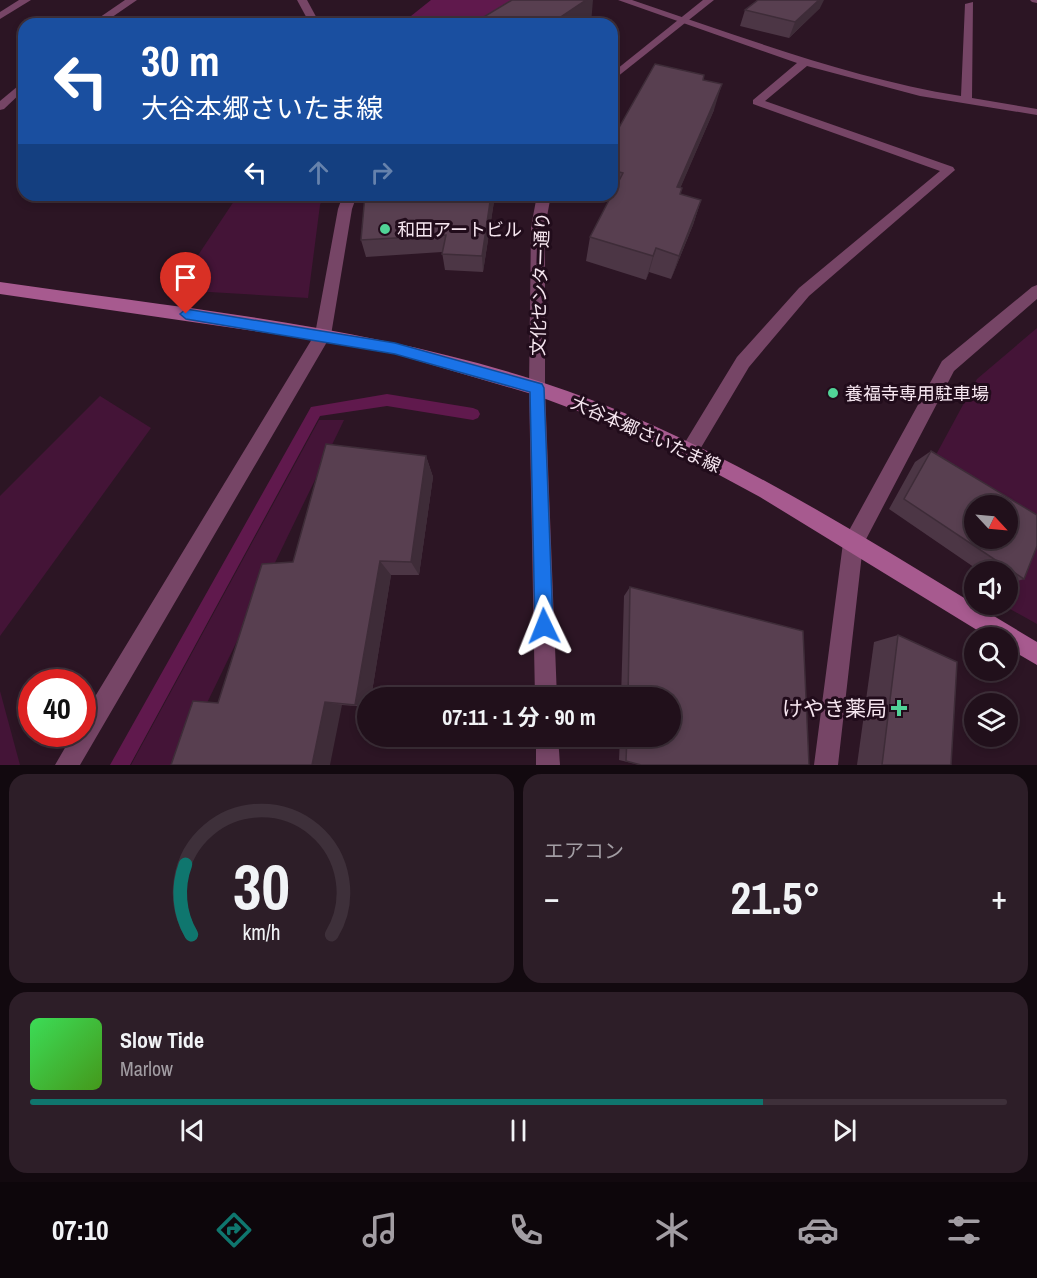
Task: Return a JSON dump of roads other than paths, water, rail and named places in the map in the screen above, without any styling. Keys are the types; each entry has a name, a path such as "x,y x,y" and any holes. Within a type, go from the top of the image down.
{"main road":[{"name":"大谷本郷さいたま線","path":"0,288 323,335 395,348 537,388 621,420 690,450 767,491 1037,654"}],"street":[{"path":"0,16 26,0"},
{"path":"105,18 132,0"},
{"path":"302,0 312,18"},
{"path":"623,0 805,62 920,93 1037,112"},
{"path":"618,73 709,0"},
{"path":"966,101 970,4"},
{"path":"690,450 743,362 804,292 949,170 757,102 805,62"},
{"path":"0,107 18,90"},
{"path":"67,765 323,335 348,201"},
{"name":"文化センター通り","path":"543,201 538,227 537,388 546,687"},
{"path":"826,765 853,543 948,366 1037,291"},
{"path":"547,747 548,765"}],"waterway":[{"path":"120,765 316,411 387,400 473,414"}],"place":[{"name":"和田アートビル","path":"385,229"},
{"name":"養福寺専用駐車場","path":"833,393"},
{"name":"けやき薬局","path":"899,708"}]}
